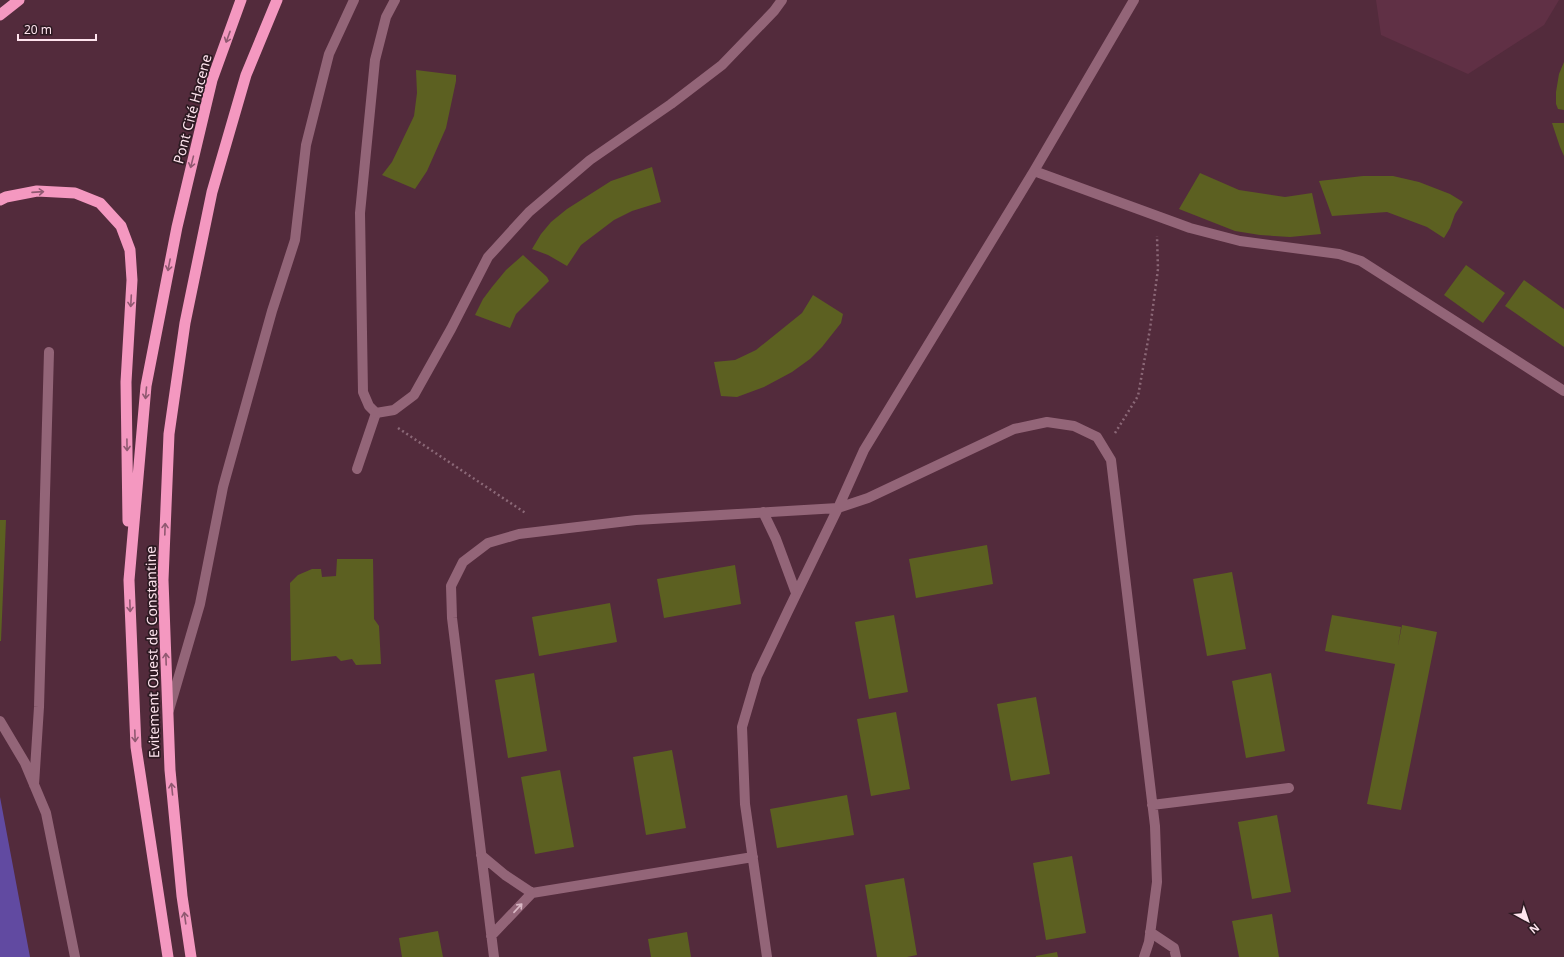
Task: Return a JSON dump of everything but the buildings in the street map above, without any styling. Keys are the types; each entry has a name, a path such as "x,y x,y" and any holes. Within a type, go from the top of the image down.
{"highway":[{"path":"0,15 19,0"},
{"name":"Pont Cité Hacene","path":"177,227 212,80 241,0"},
{"name":"Evitement Ouest de Constantine","path":"191,957 182,896 170,770 164,565 169,434 184,323 212,192 246,75 277,0"},
{"path":"0,200 6,197 37,191 75,193 100,204 121,226 130,250 132,280 126,382 129,580"},
{"name":"Evitement Ouest de Constantine","path":"168,957 136,747 129,580 146,386 177,227"}],"street":[{"path":"168,714 200,604 223,487 272,311 295,240 306,145 329,54 354,0"},
{"path":"376,413 369,406 364,392 360,213 375,60 386,17 395,0"},
{"path":"376,413 394,410 414,395 451,329 488,257 529,212 590,160 671,104 722,65 774,11 782,0"},
{"path":"767,957 745,804 742,727 757,676 838,508 864,450 1034,171 1134,0"},
{"path":"1034,171 1190,228 1240,242 1339,254 1361,261 1564,391"},
{"path":"34,785 39,707 49,352"},
{"path":"357,470 376,413"},
{"path":"494,957 452,618 451,586 463,562 488,543 518,534 636,520 838,508 868,498 1014,429 1047,422 1074,426 1097,437 1111,460 1155,826 1157,882 1150,932 1144,957"},
{"path":"763,512 776,539 796,593"},
{"path":"0,721 25,763 46,813 75,957"},
{"path":"1152,805 1289,788"},
{"path":"481,855 505,875 532,893"},
{"path":"491,936 532,893 753,857"},
{"path":"1150,932 1174,948 1176,957"}],"path":[{"path":"1102,446 1117,432 1138,396 1150,329 1158,269 1156,216"},
{"path":"376,413 551,530"}],"shaded area":[{"path":"1376,0 1559,0 1544,25 1468,74 1381,35"},
{"path":"0,797 30,957 0,957"}]}
